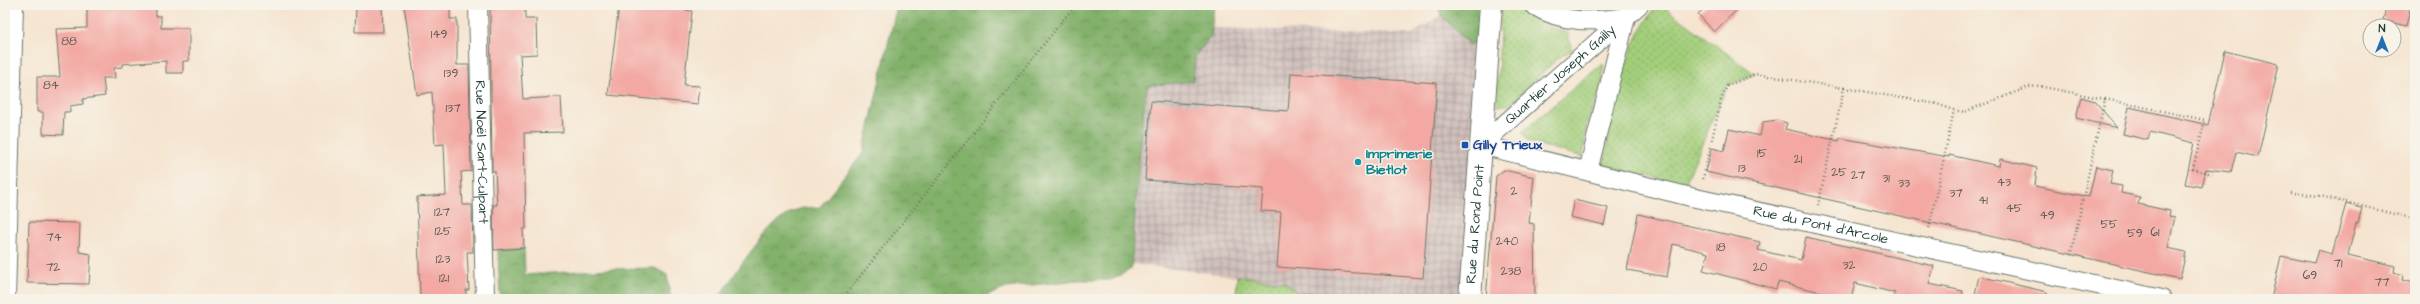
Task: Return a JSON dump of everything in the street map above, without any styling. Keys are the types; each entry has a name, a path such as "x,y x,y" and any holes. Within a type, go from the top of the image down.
{"street":[{"path":"6,299 14,5"},
{"name":"Rue Noël Sart-Culpart","path":"478,5 485,299"},
{"name":"Rue du Rond Point","path":"1470,299 1491,5"},
{"path":"1533,5 1554,17 1575,21 1626,17 1588,171"},
{"name":"Quartier Joseph Gailly","path":"1481,145 1639,5"},
{"name":"Rue du Pont d'Arcole","path":"1481,145 1698,199 2162,299"}],"path":[{"path":"842,299 1075,5"},
{"path":"1698,199 1721,100 1727,86 1756,74 1937,104 1964,112 2028,87 2038,86 2205,120 2193,169 2212,174"},
{"path":"1814,224 1844,88"},
{"path":"2066,278 2105,99"},
{"path":"1924,248 1954,110"},
{"path":"2291,193 2320,196 2415,219"}],"shaded area":[{"path":"1441,15 1470,45 1480,43 1462,299 1407,299 1297,292 1285,282 1132,264 1141,132 1147,86 1193,81 1195,56 1209,39 1212,28 1412,34"}],"green space":[{"path":"897,5 1214,5 1211,36 1195,56 1193,81 1147,86 1141,132 1131,269 1111,280 1078,280 1006,288 980,299 718,299 763,236 785,216 796,210 820,207 863,153"},
{"path":"1438,5 1483,5 1480,43 1470,45 1441,15"},
{"path":"1501,5 1514,5 1540,22 1568,33 1572,50 1558,58 1510,105 1497,106"},
{"path":"1555,5 1613,5 1591,12 1577,12"},
{"path":"1657,5 1661,5 1755,74 1727,86 1685,184 1603,167 1615,103 1627,62 1645,23"},
{"path":"1603,63 1603,86 1587,122 1583,157 1529,142 1522,132"},
{"path":"524,248 525,275 608,269 655,268 667,275 671,299 500,299 498,250"},
{"path":"1237,276 1285,282 1297,292 1404,299 1236,299"}],"building":[{"path":"356,5 382,5 383,32 355,32"},
{"path":"404,5 450,5 450,19 457,19 457,65 469,65 471,171 461,172 463,205 472,205 473,252 467,252 469,290 466,290 466,299 420,299 417,197 446,195 444,144 435,145 432,92 417,95"},
{"path":"490,5 525,5 525,19 536,19 537,54 520,55 523,99 561,97 563,132 524,133 526,229 523,229 524,248 494,250 493,205 497,205 495,171 492,171"},
{"path":"619,5 642,5 692,11 684,85 700,86 698,104 608,95"},
{"path":"1708,5 1742,5 1714,32 1698,14"},
{"path":"2387,5 2411,5 2406,26 2402,25 2402,18 2384,18"},
{"path":"87,7 156,8 156,16 161,16 161,28 189,28 189,61 183,61 183,73 166,73 166,61 122,64 122,67 114,68 115,78 103,78 105,96 83,99 83,104 70,106 70,112 64,112 63,135 43,134 43,112 37,112 37,77 60,77 56,29 87,28"},
{"path":"2225,51 2279,64 2258,157 2236,152 2231,172 2206,169 2202,187 2185,184 2194,143 2150,132 2148,140 2123,134 2129,107 2208,125"},
{"name":"Imprimerie Bietlot","path":"1291,73 1437,83 1423,278 1277,267 1281,212 1261,211 1263,189 1145,180 1151,101 1288,111"},
{"path":"2081,97 2095,101 2117,128 2076,118"},
{"path":"1777,120 1787,123 1785,129 1839,141 1840,138 1949,157 1949,155 1999,166 2000,159 2037,168 2035,186 2089,197 2096,166 2113,170 2110,184 2122,186 2121,193 2140,197 2138,204 2170,211 2169,216 2175,217 2168,248 2186,252 2180,279 1706,172 1712,148 1724,151 1729,129 1760,136 1763,122"},
{"path":"1504,170 1534,177 1529,223 1534,224 1535,299 1486,299 1496,176"},
{"path":"1574,200 1608,208 1604,225 1570,217"},
{"path":"2346,204 2362,208 2358,223 2356,223 2348,255 2395,266 2394,272 2403,275 2402,280 2415,283 2415,299 2271,299 2281,256 2314,263 2318,250 2332,254"},
{"path":"1638,214 1760,242 1758,250 1801,260 1806,237 1934,266 1929,284 1963,291 1962,299 1893,299 1895,293 1855,283 1851,299 1778,282 1776,289 1703,270 1708,253 1673,244 1667,277 1627,270"},
{"path":"29,222 80,223 79,252 91,254 89,284 27,283"},
{"path":"1979,276 2047,292 2046,299 1974,299"}],"place":[{"name":"Gilly Trieux","path":"1465,145"},
{"name":"Imprimerie Bietlot","path":"1358,162"}]}
